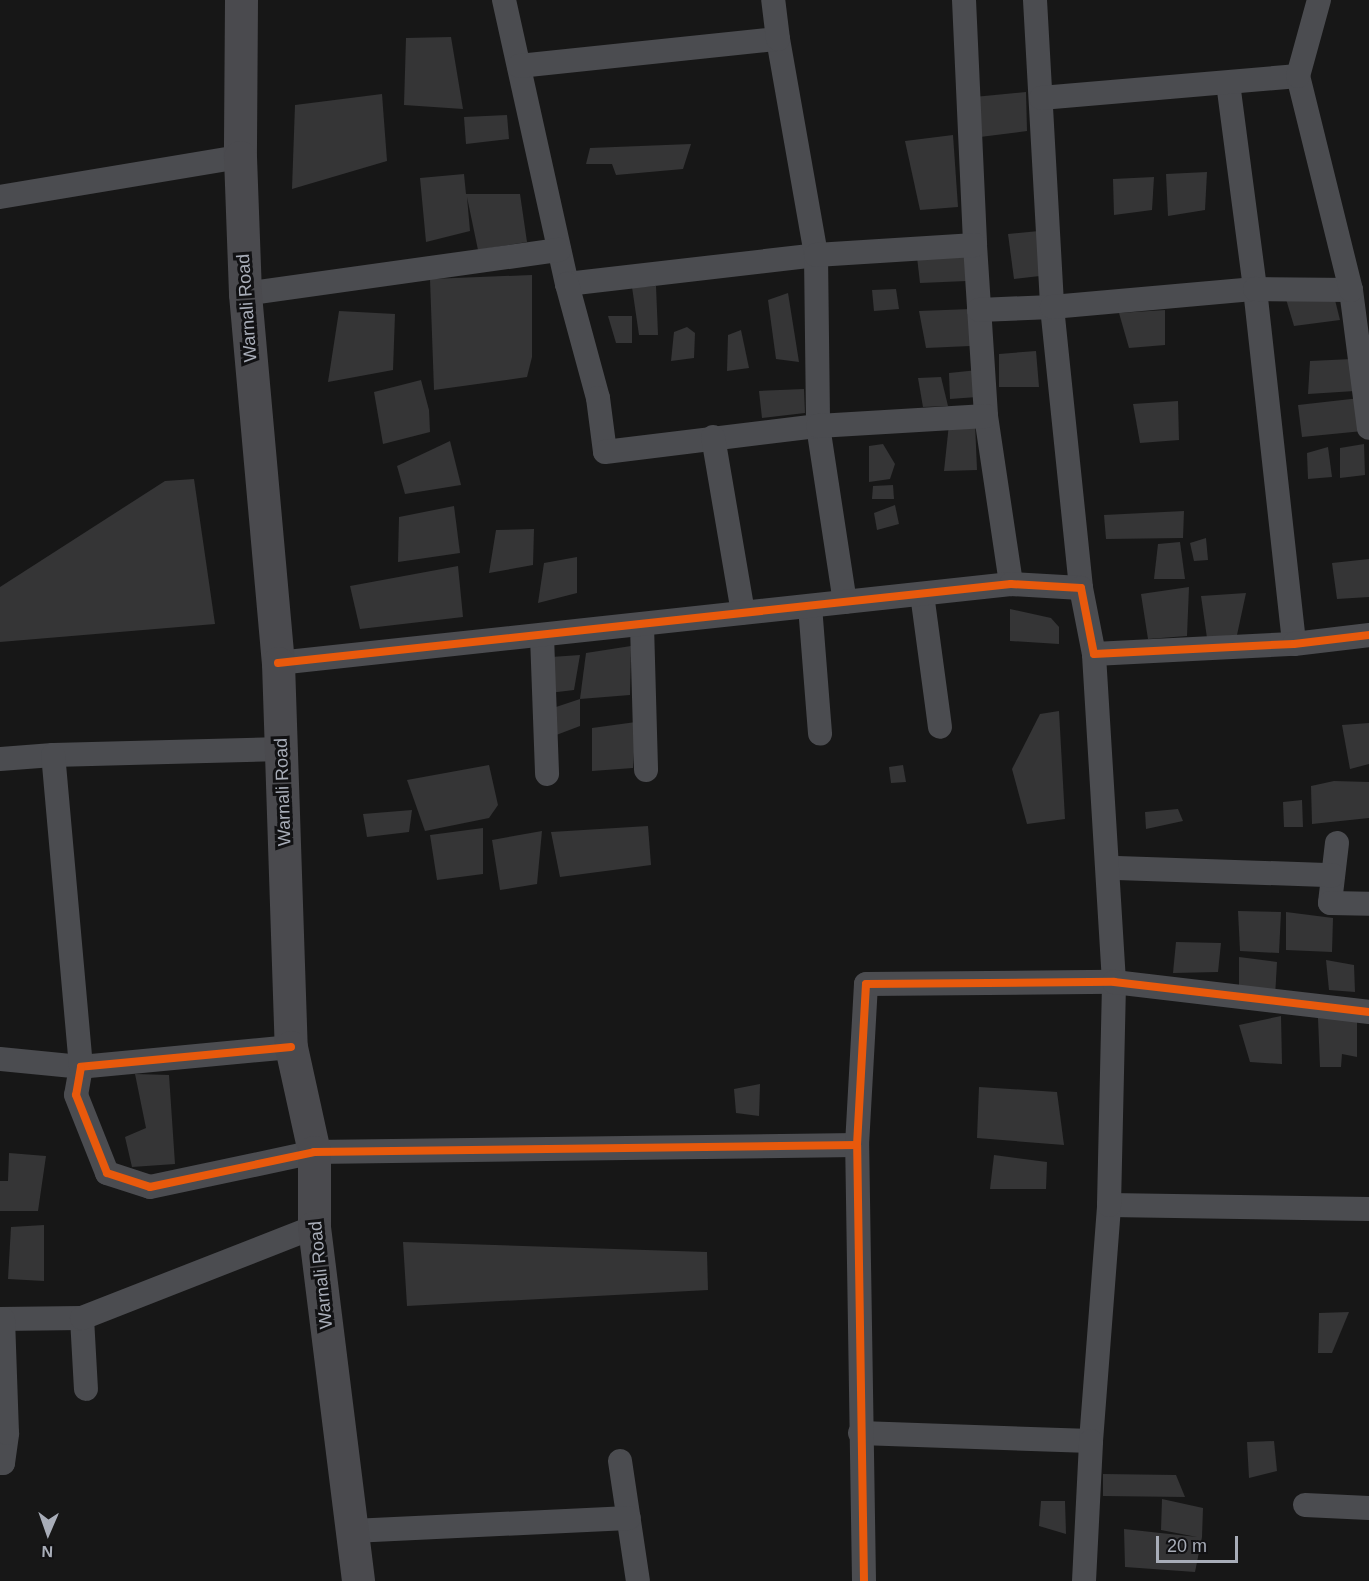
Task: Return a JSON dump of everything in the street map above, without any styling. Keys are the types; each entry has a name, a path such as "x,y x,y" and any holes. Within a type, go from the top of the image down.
{"main road":[{"name":"Warnali Road","path":"241,0 240,157 245,294 279,663 291,1047 314,1152 314,1227 358,1581"}],"street":[{"path":"504,0 567,284 598,398 605,452 713,437 818,426 986,416"},
{"path":"773,0 816,255 818,426 845,602"},
{"path":"964,0 975,245 986,416 1011,584"},
{"path":"1035,0 1052,307 1081,588 1094,654 1114,982 1108,1205 1090,1442 1084,1581"},
{"path":"1319,0 1298,76 1351,290 1369,428"},
{"path":"519,66 778,39"},
{"path":"1041,98 1298,76"},
{"path":"1228,83 1255,289 1294,644"},
{"path":"0,197 240,157"},
{"path":"567,284 816,255 975,245"},
{"path":"245,294 560,250"},
{"path":"979,310 1052,307 1255,289 1351,290"},
{"path":"713,437 742,612"},
{"path":"279,663 1011,584 1081,588"},
{"path":"922,594 940,727"},
{"path":"810,606 820,734"},
{"path":"642,624 646,770"},
{"path":"1094,654 1294,644 1369,634"},
{"path":"542,636 547,774"},
{"path":"0,759 53,755 282,749"},
{"path":"53,755 81,1067 76,1095 107,1173 150,1187 314,1152 857,1145"},
{"path":"1337,843 1330,903 1369,904"},
{"path":"1117,868 1333,875"},
{"path":"864,1581 857,1145 866,984 1114,982 1369,1012"},
{"path":"0,1059 81,1067 291,1047"},
{"path":"1108,1205 1369,1209"},
{"path":"0,1463 3,1463 7,1433 2,1319 82,1318 314,1227"},
{"path":"82,1318 86,1389"},
{"path":"860,1433 1090,1442"},
{"path":"620,1461 638,1581"},
{"path":"1305,1505 1369,1508"},
{"path":"352,1531 629,1518"}],"building":[{"path":"451,37 463,109 404,105 406,38"},
{"path":"1026,92 1027,131 980,137 974,97"},
{"path":"382,94 387,161 292,189 295,105"},
{"path":"507,115 509,139 466,144 464,117"},
{"path":"953,135 958,207 920,210 905,141"},
{"path":"691,144 683,169 616,175 612,164 586,164 590,148"},
{"path":"1207,172 1205,210 1168,216 1166,174"},
{"path":"464,174 466,194 520,194 527,242 478,250 467,197 470,231 426,242 420,178"},
{"path":"1154,177 1152,210 1114,215 1113,179"},
{"path":"1039,231 1040,276 1014,279 1008,234"},
{"path":"965,251 967,281 920,283 917,257"},
{"path":"532,275 532,357 527,377 434,390 430,279"},
{"path":"656,286 658,335 639,335 632,287"},
{"path":"896,289 899,309 874,311 872,290"},
{"path":"788,293 799,362 776,359 768,300"},
{"path":"1334,296 1340,320 1294,326 1286,299"},
{"path":"971,309 970,346 926,348 919,311"},
{"path":"1165,310 1165,345 1129,348 1119,313"},
{"path":"339,311 395,314 393,370 328,382"},
{"path":"608,316 632,316 632,343 616,343"},
{"path":"687,327 695,333 694,358 671,361 674,332"},
{"path":"741,330 749,368 727,371 728,335"},
{"path":"1036,351 1039,387 999,387 999,354"},
{"path":"1352,359 1355,391 1308,394 1310,361"},
{"path":"978,370 977,397 950,399 949,373"},
{"path":"941,377 948,406 923,407 918,378"},
{"path":"421,380 429,410 430,432 383,444 374,392"},
{"path":"804,389 805,413 762,418 759,391"},
{"path":"1360,398 1363,431 1302,437 1298,405"},
{"path":"1178,401 1179,440 1140,443 1133,404"},
{"path":"975,423 977,470 944,471 949,424"},
{"path":"450,441 461,485 405,494 397,466"},
{"path":"883,444 895,464 890,479 869,482 869,446"},
{"path":"1364,444 1365,475 1340,478 1340,448"},
{"path":"1328,447 1332,477 1308,479 1307,453"},
{"path":"194,479 215,624 0,642 0,587 165,481"},
{"path":"893,485 894,499 872,499 873,486"},
{"path":"895,505 899,524 877,530 874,513"},
{"path":"454,506 460,553 398,562 399,517"},
{"path":"1184,511 1183,538 1106,539 1104,515"},
{"path":"534,529 533,565 489,573 496,530"},
{"path":"1206,538 1208,560 1194,561 1190,543"},
{"path":"1180,542 1185,579 1154,579 1158,544"},
{"path":"577,557 577,593 538,603 544,563"},
{"path":"1369,559 1369,597 1337,599 1332,563"},
{"path":"458,566 463,617 360,629 350,586"},
{"path":"1189,587 1187,636 1148,639 1141,594"},
{"path":"1246,593 1237,635 1207,638 1201,596"},
{"path":"1010,609 1051,618 1059,627 1059,644 1010,641"},
{"path":"631,646 630,695 580,699 586,653"},
{"path":"580,655 574,690 549,693 551,657"},
{"path":"580,699 580,726 551,737 553,708"},
{"path":"1059,711 1065,819 1027,824 1012,769 1040,714"},
{"path":"636,722 633,768 592,771 592,728"},
{"path":"1369,723 1369,764 1350,769 1342,725"},
{"path":"489,765 498,805 489,818 425,831 407,780"},
{"path":"903,765 906,782 891,783 889,767"},
{"path":"1334,781 1369,782 1369,818 1312,824 1311,786"},
{"path":"1302,800 1303,827 1284,827 1283,802"},
{"path":"1178,809 1183,821 1146,829 1145,812"},
{"path":"412,810 409,832 367,837 363,814"},
{"path":"648,826 651,865 560,877 551,832"},
{"path":"483,828 483,874 437,880 430,835"},
{"path":"542,831 537,884 500,890 492,840"},
{"path":"1238,911 1281,912 1279,953 1240,951"},
{"path":"1286,912 1333,918 1332,952 1286,950"},
{"path":"1176,942 1221,943 1218,972 1173,973"},
{"path":"1239,957 1277,962 1275,997 1239,994"},
{"path":"1326,960 1354,965 1355,992 1329,990"},
{"path":"1281,1016 1282,1064 1250,1062 1239,1025"},
{"path":"1318,1018 1357,1019 1357,1057 1342,1054 1341,1067 1320,1067"},
{"path":"135,1074 169,1075 175,1164 132,1167 125,1137 146,1128"},
{"path":"760,1084 759,1116 736,1113 734,1089"},
{"path":"979,1087 1057,1092 1064,1145 977,1138"},
{"path":"9,1153 46,1156 38,1211 0,1211 0,1181 8,1181"},
{"path":"994,1155 1047,1162 1046,1189 990,1189"},
{"path":"44,1225 44,1281 8,1279 11,1227"},
{"path":"403,1242 707,1252 708,1290 407,1306"},
{"path":"1349,1312 1332,1353 1318,1353 1319,1313"},
{"path":"1274,1441 1277,1471 1249,1478 1247,1442"},
{"path":"1103,1474 1176,1475 1185,1497 1103,1496"},
{"path":"1162,1499 1203,1508 1202,1537 1195,1572 1125,1567 1124,1529 1197,1537 1161,1530"},
{"path":"1041,1501 1065,1501 1066,1534 1039,1526"}],"cycle path":[{"path":"278,663 1011,584 1081,588 1094,654 1294,644 1369,635"},
{"path":"864,1581 857,1145 866,984 1114,982 1369,1012"},
{"path":"291,1047 81,1067 76,1095 107,1173 150,1187 314,1152 857,1145"}]}
